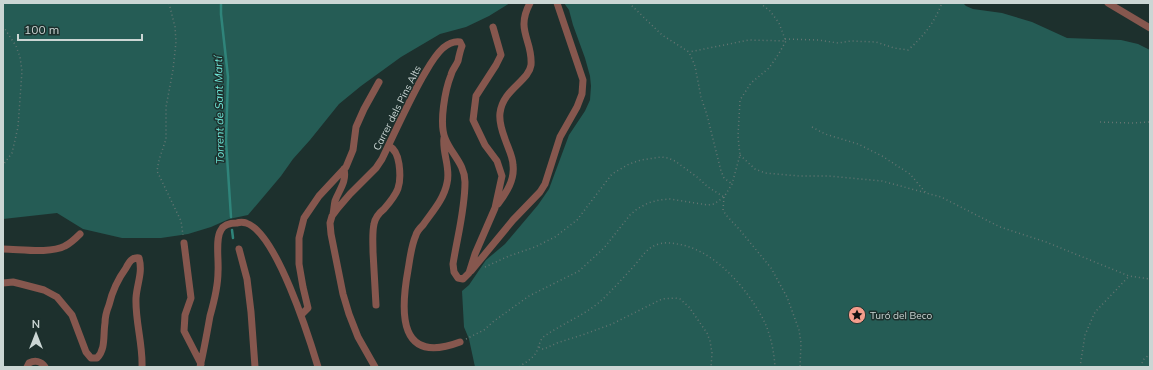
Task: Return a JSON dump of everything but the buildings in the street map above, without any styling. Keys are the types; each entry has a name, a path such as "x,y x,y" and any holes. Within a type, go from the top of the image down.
{"street":[{"path":"469,273 475,254 496,208 506,192 513,173 513,164 500,123 500,112 508,93 528,74 531,67 531,58 524,25 525,13 530,3"},
{"path":"469,273 513,220 540,192 545,184 560,137 577,107 582,94 583,80 557,3"},
{"path":"1108,3 1150,28"},
{"path":"493,27 501,55 476,96 473,120 485,145 497,161 502,176 496,208"},
{"name":"Carrer dels Pins Alts","path":"332,216 350,194 376,168 389,146 410,100 433,61 442,49 450,43 456,41 460,42 462,46 458,61 451,74 445,94 442,124 444,138 464,170 465,182 464,205 452,264 454,272 458,278 463,279 469,273"},
{"path":"302,315 308,308 299,264 299,238 304,218 319,196 346,167 353,150 356,127 379,82"},
{"path":"444,138 443,145 448,171 448,182 445,192 438,204 416,234 406,281 404,299 405,319 407,331 411,338 417,343 437,347 450,346 460,342"},
{"path":"376,304 373,245 374,223 378,215 394,198 400,181 396,154 389,146"},
{"path":"344,169 346,175 344,184 335,201 330,223 331,234 349,314 358,337 375,367"},
{"path":"201,366 217,288 218,239 220,230 226,225 236,222 246,223 255,229 265,240 276,259 293,292 302,315 318,367"},
{"path":"3,249 52,250 64,247 80,234"},
{"path":"184,243 191,298 185,315 184,331 201,366"},
{"path":"239,248 251,312 255,367"},
{"path":"3,283 13,282 21,284 44,290 57,297 72,315 86,352 91,358 97,358 100,355 104,344 104,322 116,285 131,260 135,257 139,258 141,270 136,297 142,367"},
{"path":"27,367 29,363 33,361 43,364 45,367"}],"path":[{"path":"169,3 175,27 176,42 173,70 166,107 166,139 157,171 181,221 184,243"},
{"path":"628,3 662,35 689,52 695,66 701,97 721,171 724,178 732,184"},
{"path":"460,342 484,330 529,296 579,271 604,248 630,215 648,203 670,199 708,205 714,204 724,197 732,184 740,156 738,136 740,100 751,83 769,68 778,55 785,40 779,23 770,11 760,3"},
{"path":"689,52 749,40 818,40 838,43 851,41 876,42 894,48 908,50 929,28 942,3"},
{"path":"3,26 16,46 20,57 22,70 18,127 12,153 3,166"},
{"path":"1100,122 1150,122"},
{"path":"812,127 824,134 858,144 882,156 910,174 926,193"},
{"path":"740,156 755,169 765,173 799,176 829,176 882,181 942,197 1000,227 1046,242 1129,276 1150,279"},
{"path":"483,268 555,237 577,220 612,174 629,164 641,160 661,157 675,161 708,187 724,197"},
{"path":"724,197 723,210 726,215 771,268 787,297 799,330 801,343 800,367"},
{"path":"519,367 533,358 542,338 597,305 645,252 659,243 666,242 683,244 703,252 722,267 741,287 762,318 772,344 775,367"},
{"path":"1080,367 1085,335 1094,312 1129,276"},
{"path":"539,347 544,349 557,342 585,334 624,318 662,299 675,298 680,299 689,307 707,333 712,353 711,367"},
{"path":"1141,367 1143,360 1150,354"}],"green space":[{"path":"3,3 510,3 489,16 466,27 440,34 401,57 361,86 339,104 248,215 229,219 211,227 188,234 161,238 122,238 83,229 57,213 3,219"},
{"path":"564,3 963,3 973,9 1002,13 1032,22 1067,38 1121,40 1138,44 1150,50 1150,367 475,367 469,339 464,327 462,291 469,285 486,260 505,244 538,205 549,189 569,135 585,111 590,100 590,76 569,10"}],"waterway":[{"name":"Torrent de Sant Martí","path":"221,3 228,77 226,141 231,217"},
{"name":"Torrent de Sant Martí","path":"232,230 233,238"}],"place":[{"name":"Turó del Beco","path":"857,315"}]}
